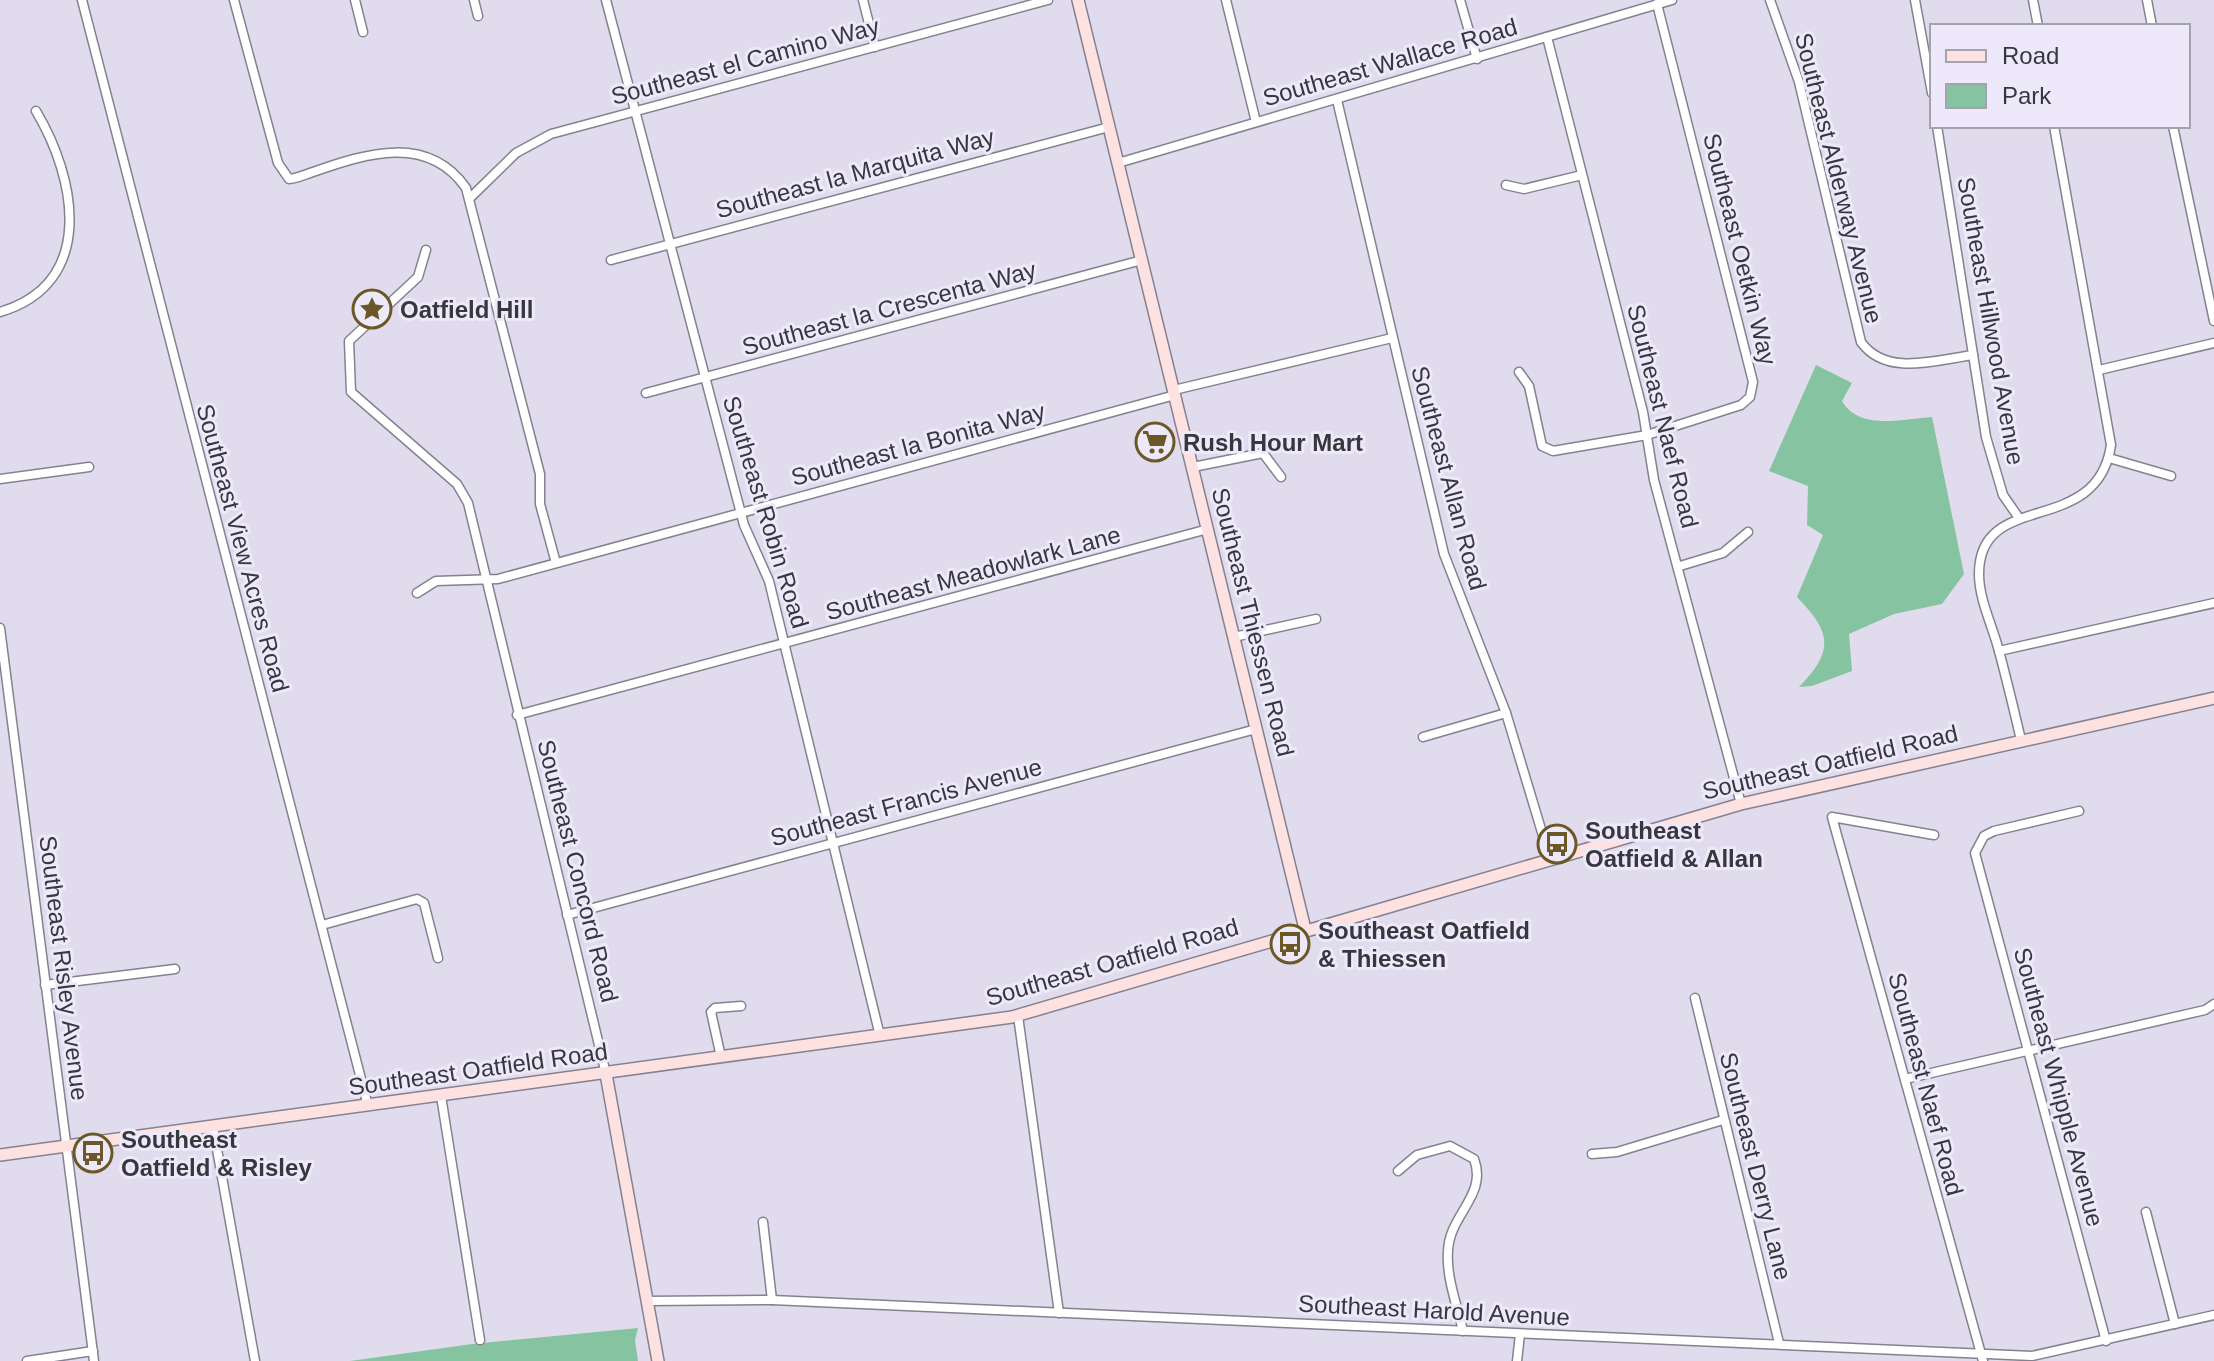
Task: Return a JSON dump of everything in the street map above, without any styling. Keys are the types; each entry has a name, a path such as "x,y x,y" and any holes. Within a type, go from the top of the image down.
{"main road":[{"name":"Southeast Thiessen Road","path":"1078,0 1305,929"},
{"name":"Southeast Oatfield Road","path":"0,1155 1018,1016 1305,929 1741,804 2214,698"},
{"name":"Southeast Concord Road","path":"606,1074 658,1361"}],"street":[{"name":"Southeast View Acres Road","path":"82,0 368,1106"},
{"path":"234,0 278,163 289,179 386,152 409,151 429,155 447,165 471,197 540,474 540,504 556,563"},
{"path":"355,0 363,32"},
{"path":"474,0 478,16"},
{"name":"Southeast Robin Road","path":"606,0 741,513 769,581 880,1036"},
{"path":"863,0 875,47"},
{"name":"Southeast el Camino Way","path":"471,197 499,167 534,142 636,111 1048,0"},
{"path":"1226,0 1256,122"},
{"path":"1460,0 1477,59"},
{"name":"Southeast Wallace Road","path":"1118,163 1672,0"},
{"name":"Southeast Alderway Avenue","path":"1770,0 1799,82 1861,342 1874,357 1901,364 1973,355"},
{"path":"1915,0 1930,82"},
{"path":"2033,0 2038,24"},
{"path":"2147,0 2152,24"},
{"name":"Southeast Oetkin Way","path":"1519,372 1529,386 1542,446 1553,451 1647,435 1741,405 1750,397 1753,382 1657,4"},
{"name":"Southeast Naef Road","path":"1547,37 1647,435 1654,480 1680,566 1741,804"},
{"name":"Southeast Allan Road","path":"1337,100 1449,571 1506,713 1550,859"},
{"path":"0,312 41,291 62,263 69,243 67,195 51,136 36,111"},
{"name":"Southeast la Marquita Way","path":"611,260 1109,127"},
{"name":"Southeast Hillwood Avenue","path":"1937,128 1994,466 2006,501 2019,518"},
{"path":"2021,740 1980,586 1980,565 1993,535 2019,518 2082,498 2099,480 2109,458 2111,433 2054,128"},
{"path":"2173,128 2214,321"},
{"path":"1506,185 1524,189 1582,175"},
{"name":"Southeast Concord Road","path":"426,250 418,277 349,341 351,392 464,494 606,1074"},
{"name":"Southeast la Crescenta Way","path":"646,393 1142,260"},
{"name":"Southeast la Bonita Way","path":"417,593 436,581 486,581 1174,393 1392,338"},
{"path":"2099,370 2214,343"},
{"path":"1193,467 1263,453 1281,477"},
{"path":"2109,458 2171,476"},
{"path":"0,479 89,467"},
{"name":"Southeast Meadowlark Lane","path":"517,715 1208,529"},
{"path":"1680,566 1723,553 1748,532"},
{"path":"1999,651 2214,603"},
{"path":"1234,637 1316,619"},
{"name":"Southeast Risley Avenue","path":"0,628 5,706 93,1356"},
{"path":"1423,737 1506,713"},
{"name":"Southeast Francis Avenue","path":"567,915 1256,729"},
{"name":"Southeast Whipple Avenue","path":"2079,811 1994,831 1977,844 1977,862 2106,1341"},
{"name":"Southeast Naef Road","path":"1934,835 1832,817 1982,1358"},
{"path":"322,925 417,899 424,903 438,958"},
{"path":"45,985 175,969"},
{"name":"Southeast Derry Lane","path":"1695,998 1779,1343"},
{"path":"1905,1079 2205,1010 2214,1004"},
{"path":"721,1057 711,1012 715,1008 741,1006"},
{"path":"1018,1016 1059,1313"},
{"path":"441,1096 480,1340"},
{"path":"1592,1154 1617,1152 1723,1120"},
{"path":"213,1127 255,1361"},
{"path":"1398,1171 1417,1155 1450,1146 1474,1159 1480,1174 1475,1191 1454,1223 1448,1250 1463,1331"},
{"path":"2146,1212 2175,1324"},
{"path":"763,1222 772,1300"},
{"name":"Southeast Harold Avenue","path":"647,1301 772,1300 1779,1343 1982,1358 2045,1355 2214,1315"},
{"path":"1517,1361 1520,1334"},
{"path":"27,1361 93,1356"}],"green space":[{"path":"1816,365 1852,383 1842,401 1859,416 1882,421 1932,417 1964,574 1942,604 1894,614 1849,634 1852,671 1812,686 1799,687 1819,662 1823,651 1822,631 1797,597 1823,535 1807,525 1808,486 1769,471"},
{"path":"638,1328 635,1340 638,1361 350,1361 472,1344"}],"place":[{"name":"Oatfield Hill","path":"372,309"},
{"name":"Rush Hour Mart","path":"1155,442"},
{"name":"Southeast Oatfield & Allan","path":"1557,844"},
{"name":"Southeast Oatfield & Thiessen","path":"1290,944"},
{"name":"Southeast Oatfield & Risley","path":"93,1153"}]}
